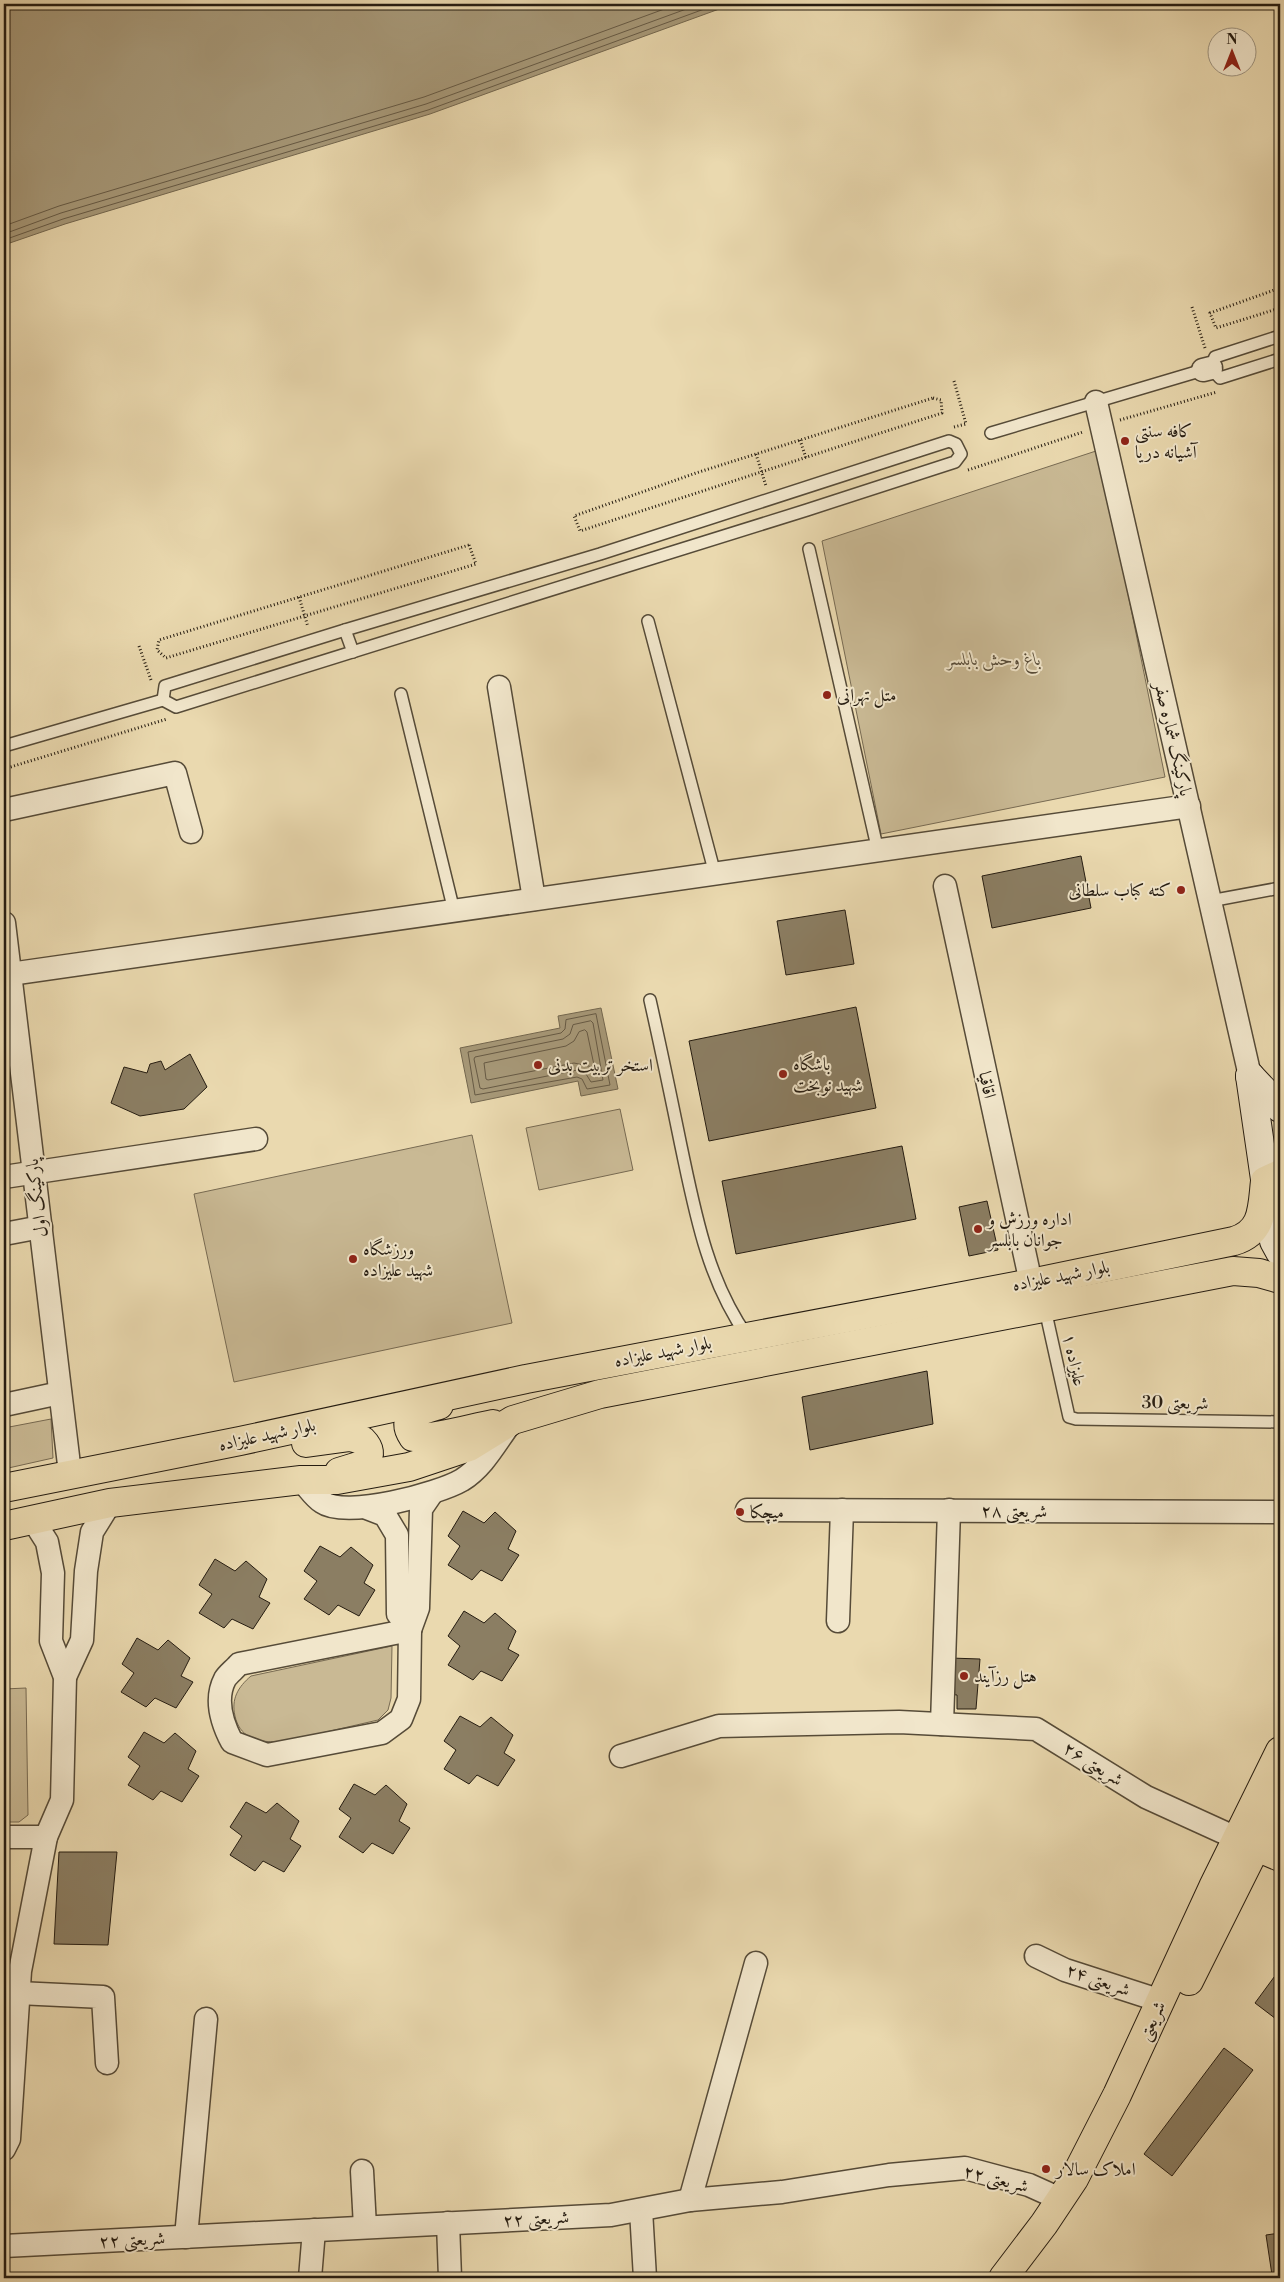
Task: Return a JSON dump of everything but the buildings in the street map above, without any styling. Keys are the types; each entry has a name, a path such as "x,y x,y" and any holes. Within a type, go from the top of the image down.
{"main road":[{"path":"1250,1076 1280,1108"},
{"path":"1250,1076 1273,1177 1274,1241 1280,1252"},
{"name":"بلوار شهید علیزاده","path":"4,1488 70,1473 240,1441 526,1379 1031,1283 1248,1237 1260,1219 1273,1177"},
{"name":"بلوار شهید علیزاده","path":"4,1526 110,1503 301,1480 337,1480 409,1467 469,1447 513,1420 600,1394 1233,1271 1259,1273 1280,1280"},
{"path":"513,1420 421,1439 414,1437 409,1428 411,1416 418,1411 472,1397 526,1379"},
{"path":"240,1441 298,1443 350,1437 362,1440 368,1447 370,1457 362,1466 301,1480"},
{"name":"شریعتی","path":"1003,2278 1074,2179 1117,2095 1161,2001 1264,1840 1280,1751"},
{"name":"شریعتی","path":"1023,2278 1057,2233 1132,2102 1176,2007 1264,1840 1280,1799"}],"street":[{"name":"پارکینگ شماره صفر","path":"1096,402 1250,1076"},
{"path":"499,687 534,899"},
{"path":"4,810 175,773 190,832"},
{"path":"10,974 1188,806"},
{"name":"اقاقیا","path":"945,886 1031,1283"},
{"name":"پارکینگ اول","path":"4,922 70,1473"},
{"path":"4,1177 34,1174 256,1139"},
{"path":"4,1234 41,1227"},
{"path":"4,1405 60,1393"},
{"path":"301,1480 323,1503 342,1509 367,1508 432,1493 462,1480 478,1467 513,1420"},
{"path":"410,1630 239,1664 226,1679 219,1700 223,1725 232,1742 267,1755 382,1733 400,1719 409,1699 410,1630 418,1608 421,1509 432,1493"},
{"path":"65,1677 82,1640 86,1571 92,1532 110,1503"},
{"path":"367,1508 385,1515 397,1535 398,1614 410,1630"},
{"name":"شریعتی ۲۸","path":"747,1510 1280,1512"},
{"path":"838,1621 842,1510"},
{"path":"942,1724 950,1510"},
{"path":"4,2149 9,2139 20,1971 46,1837 62,1800 65,1677 51,1641 53,1574 47,1542 33,1520"},
{"name":"شریعتی ۲۶","path":"621,1756 719,1726 899,1722 1036,1729 1146,1797 1264,1840"},
{"path":"4,1837 46,1837"},
{"name":"شریعتی ۲۴","path":"1036,1956 1065,1970 1161,2001"},
{"path":"690,2200 756,1963"},
{"path":"18,1994 103,1997 107,2063"},
{"path":"186,2237 206,2019"},
{"name":"شریعتی ۲۲","path":"4,2246 611,2216 690,2200 782,2192 889,2175 965,2168 1029,2185 1060,2199"},
{"path":"362,2171 364,2227"},
{"path":"641,2210 645,2278"},
{"path":"448,2223 450,2278"},
{"path":"310,2278 314,2230"}],"lane":[{"path":"991,433 1096,402 1207,363 1215,357 1280,336"},
{"path":"1207,363 1220,378 1280,359"},
{"path":"4,746 164,700 176,707 700,544 955,462 961,454 956,444 949,441 591,557 165,686 164,700"},
{"path":"693,524 700,544"},
{"path":"810,549 878,851"},
{"path":"648,621 715,874"},
{"path":"345,630 353,652"},
{"path":"401,694 454,911"},
{"path":"1210,901 1280,888"},
{"path":"650,1000 699,1232 716,1278 738,1324 747,1336"},
{"name":"علیزاده ۱","path":"1045,1309 1069,1417"},
{"name":"شریعتی 30","path":"1069,1417 1076,1419 1280,1422"}],"path":[{"path":"1280,288 1210,313 1216,328 1280,308"},
{"path":"1192,307 1207,363"},
{"path":"933,398 940,400 942,413 580,531 574,516 756,454 800,440 933,398"},
{"path":"800,440 806,458"},
{"path":"756,454 766,486"},
{"path":"469,544 476,564 166,658 156,650 159,640 299,597 469,544"},
{"path":"299,597 312,640"}],"green space":[{"name":"باغ وحش بابلسر","path":"1099,450 1165,777 881,834 822,541"},
{"path":"620,1109 633,1170 539,1190 526,1128"},
{"name":"ورزشگاه شهید علیزاده","path":"472,1135 512,1323 234,1382 194,1194"},
{"path":"51,1419 53,1458 4,1469 4,1428"},
{"path":"392,1646 391,1698 388,1710 378,1720 302,1738 274,1742 261,1741 249,1737 240,1729 234,1710 235,1699 242,1684 251,1676"},
{"path":"26,1688 28,1815 19,1822 4,1822 4,1689"}],"water":[{"path":"4,4 733,4 430,114 65,224 4,245"},
{"name":"استخر تربیت بدنی","path":"601,1008 618,1089 581,1096 578,1081 471,1103 460,1048 560,1028 558,1016"}],"place":[{"name":"کافه سنتی آشیانه دریا","path":"1125,441"},
{"name":"متل تهرانی","path":"827,695"},
{"name":"کته کباب سلطانی","path":"1181,890"},
{"name":"استخر تربیت بدنی","path":"538,1065"},
{"name":"باشگاه شهید نوبخت","path":"783,1074"},
{"name":"اداره ورزش و جوانان بابلسر","path":"978,1229"},
{"name":"ورزشگاه شهید علیزاده","path":"353,1259"},
{"name":"میچکا","path":"740,1512"},
{"name":"هتل رزآیند","path":"964,1676"},
{"name":"املاک سالار","path":"1046,2169"}]}
